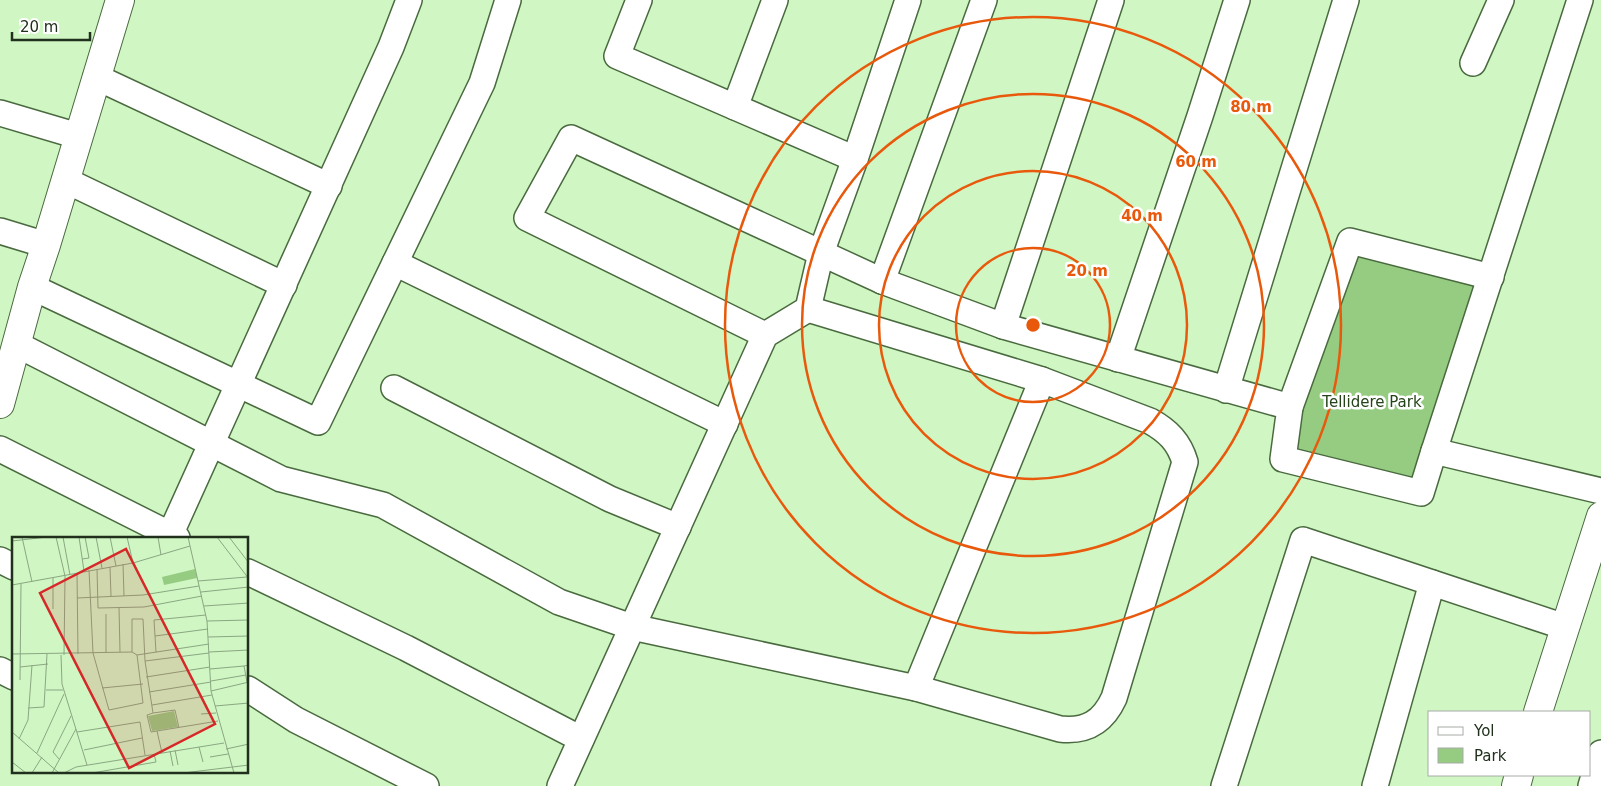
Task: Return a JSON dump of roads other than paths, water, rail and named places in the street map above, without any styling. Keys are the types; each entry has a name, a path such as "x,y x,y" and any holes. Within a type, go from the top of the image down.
{"main road":[{"path":"2,391 32,286 120,0"},
{"path":"1538,711 1565,627 1594,559 1601,516"}],"street":[{"path":"0,449 174,537 213,444 392,47 409,0"},
{"path":"32,286 318,422 482,83 508,0"},
{"path":"639,0 617,56 855,159"},
{"path":"735,107 775,0"},
{"path":"560,786 765,335 808,309 821,253 855,159 908,0"},
{"path":"882,281 984,0"},
{"path":"1003,326 1111,0"},
{"path":"1118,359 1237,0"},
{"path":"1226,390 1346,0"},
{"path":"1473,63 1500,0"},
{"path":"1491,277 1350,241 1290,407 1283,459 1421,493 1491,277 1580,0"},
{"path":"96,77 329,186"},
{"path":"0,113 78,136"},
{"path":"765,335 527,218 571,138 882,281 1003,326 1290,407"},
{"path":"65,180 284,285"},
{"path":"0,231 46,245"},
{"path":"395,263 725,424"},
{"path":"16,344 281,479 383,505 559,602 632,627 916,688 1070,730 1091,725 1109,709 1114,698 1186,462 1178,444 1172,436 1150,421 1042,380 808,309"},
{"path":"916,688 1042,380"},
{"path":"394,388 610,500 678,528"},
{"path":"1434,452 1601,491"},
{"path":"1224,786 1303,540 1565,627"},
{"path":"0,560 12,566"},
{"path":"249,572 406,648 581,739"},
{"path":"1375,786 1432,583"},
{"path":"0,670 12,676"},
{"path":"249,690 296,720 426,786"},
{"path":"1591,786 1601,753"}],"park label":[{"name":"Tellidere Park","path":"1372,402"}]}
